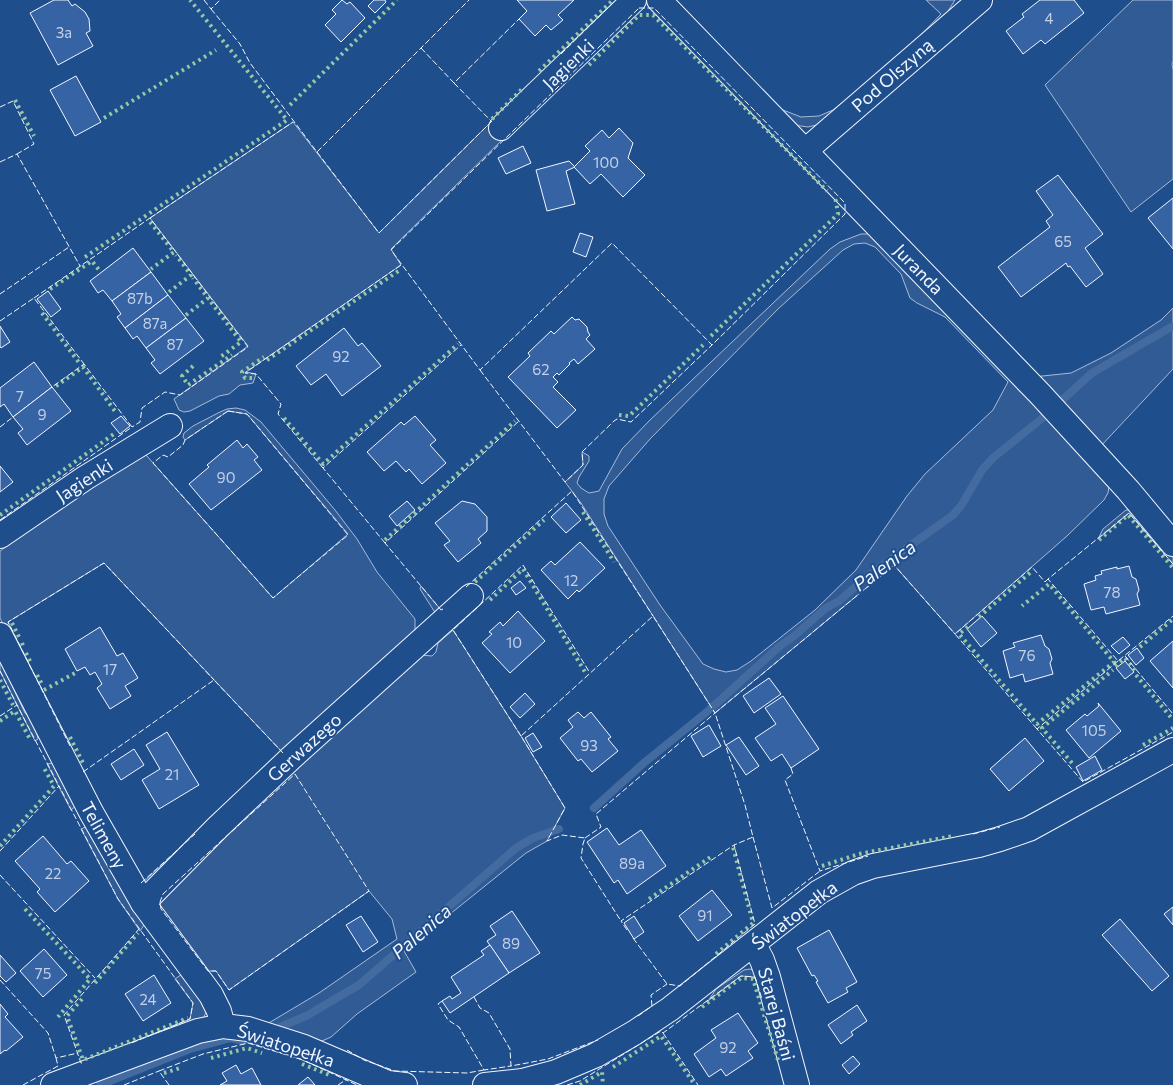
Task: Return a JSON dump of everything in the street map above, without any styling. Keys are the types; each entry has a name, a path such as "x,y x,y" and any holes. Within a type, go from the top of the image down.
{"street":[{"name":"Jagienki","path":"501,128 634,0"},
{"name":"Juranda","path":"659,0 1040,394 1128,490 1173,544"},
{"name":"Pod Olszyną","path":"805,151 980,0"},
{"name":"Jagienki","path":"0,536 85,478 170,426"},
{"name":"Gerwazego","path":"143,903 218,827 292,757 471,596"},
{"name":"Telimeny","path":"0,635 91,812 143,903 211,995 219,1011 223,1026"},
{"name":"Światopełka","path":"486,1085 522,1081 556,1072 596,1055 670,1009 819,892 853,873 873,866 979,845 1022,831 1173,750"},
{"name":"Starej Baśni","path":"754,944 768,977 797,1085"},
{"name":"Światopełka","path":"53,1085 198,1031 223,1026 248,1029 304,1048 388,1083 405,1085"}],"shaded area":[{"path":"926,0 955,0 945,16 821,124 808,127 793,125 770,105 801,117 819,116 833,110 864,86 918,38 941,14"},
{"path":"1133,0 1173,0 1173,179 1131,212 1045,85"},
{"path":"293,122 379,233 491,122 506,136 391,249 401,265 246,372 256,374 253,383 240,385 229,394 219,396 190,411 184,412 179,410 174,399 248,346 150,218"},
{"path":"861,234 876,237 1101,468 1109,486 1108,493 1104,500 1067,536 955,634 894,565 715,713 581,503 565,482 583,465 582,452 589,456 589,461 577,483 589,493 599,491 622,449 650,420 830,249 840,242","holes":["865,243 875,247 901,274 910,298 945,317 1008,382 993,410 925,474 907,496 856,570 815,610 751,661 737,670 726,672 714,669 703,664 660,605 608,526 604,514 604,499 609,486 650,439 778,309 843,250 854,244"]},
{"path":"1173,308 1173,369 1099,448 1033,377 1071,373 1111,353 1161,320"},
{"path":"227,409 245,410 261,422 335,510 357,539 377,572 415,619 415,635 152,882 140,885 283,753 104,563 8,622 43,693 38,693 0,618 0,551 122,465 139,456 146,455 273,598 348,534 247,414 228,411 185,440 183,437 184,433 193,426"},
{"path":"1126,510 1130,510 1141,519 1173,556 1173,564 1129,513 1098,539 1103,529"},
{"path":"421,586 441,610 436,614 420,589"},
{"path":"453,630 565,808 547,841 526,853 404,951 416,972 357,1014 331,1037 322,1041 301,1040 262,1027 319,993 397,939 392,919 369,891 229,990 216,971 208,971 161,909 160,902 169,885 421,655 432,656 436,652 438,643"},
{"path":"0,660 37,734 38,739 35,741 0,671"},
{"path":"53,763 78,804 71,810 47,764"},
{"path":"88,826 146,922 140,931 118,899 81,829"},
{"path":"744,970 756,971 788,1085 755,977 741,976 708,1001 716,989"},
{"path":"185,972 206,1004 206,1013 203,1018 198,1022 81,1063 190,1019 193,1003 175,979"}],"building":[{"path":"54,0 68,0 72,6 75,4 85,12 89,19 90,31 86,33 93,46 58,65 30,13"},
{"path":"342,0 347,4 350,2 365,18 341,42 325,25 336,14 332,10"},
{"path":"374,0 385,0 386,2 375,13 368,6"},
{"path":"517,0 574,0 558,15 563,20 551,30 546,25 535,36 519,19 527,11"},
{"path":"1040,0 1074,0 1084,13 1045,44 1041,40 1023,54 1006,31 1024,17 1022,14"},
{"path":"76,76 101,122 75,136 50,90"},
{"path":"619,128 633,143 628,158 645,175 623,197 601,174 590,184 574,167 590,151 585,146 602,130 609,138"},
{"path":"523,146 531,163 506,174 498,158"},
{"path":"569,161 575,167 566,171 575,204 547,211 536,170"},
{"path":"1058,175 1103,234 1085,248 1103,274 1086,287 1066,263 1021,297 998,267 1050,227 1046,221 1053,215 1036,191"},
{"path":"1173,198 1173,249 1148,218"},
{"path":"580,233 593,237 586,257 573,252"},
{"path":"133,248 151,272 112,301 103,290 98,293 90,281"},
{"path":"151,272 168,295 125,328 117,317 121,314 112,301"},
{"path":"48,291 61,309 51,317 37,299"},
{"path":"168,295 186,318 146,348 137,336 133,339 125,328"},
{"path":"572,317 575,320 579,319 587,327 590,335 586,339 595,349 578,364 574,359 559,375 557,373 553,377 558,382 553,387 576,410 557,428 508,377 530,356 528,353 551,331 554,334"},
{"path":"186,318 204,341 160,374 151,363 155,360 146,348"},
{"path":"0,326 10,342 1,348 0,346"},
{"path":"344,328 358,346 362,343 381,366 342,396 326,374 311,385 296,366"},
{"path":"34,362 52,387 13,417 4,404 0,407 0,388"},
{"path":"52,387 71,411 27,445 18,433 23,429 13,417"},
{"path":"121,416 130,426 120,434 111,423"},
{"path":"415,416 436,440 430,445 446,463 422,484 409,469 406,472 396,461 384,471 367,452 401,422 404,425"},
{"path":"237,440 243,448 247,444 258,457 254,460 262,470 211,510 189,484 209,467 207,465"},
{"path":"0,466 13,482 0,492"},
{"path":"407,501 415,510 397,526 389,516"},
{"path":"462,501 475,504 487,517 487,531 478,539 481,543 458,562 444,545 450,541 435,523"},
{"path":"566,503 581,520 566,533 551,517"},
{"path":"580,542 605,568 579,592 577,590 568,599 541,570 551,561 555,565"},
{"path":"1129,566 1132,577 1136,579 1140,605 1106,614 1104,607 1091,610 1084,584 1096,580 1095,576 1102,574 1101,571"},
{"path":"520,581 526,588 516,595 511,588"},
{"path":"518,611 545,641 510,673 482,643 492,634 489,632 500,622 503,626"},
{"path":"982,616 997,633 981,647 967,629"},
{"path":"100,627 117,656 123,653 138,678 125,686 131,696 110,709 97,688 102,684 95,672 90,675 85,667 77,671 65,649"},
{"path":"1041,635 1045,646 1049,649 1053,674 1025,682 1023,674 1010,678 1003,651 1015,647 1013,643"},
{"path":"1123,637 1130,645 1119,654 1111,646"},
{"path":"1173,641 1173,688 1150,661"},
{"path":"1137,648 1144,658 1136,665 1128,655"},
{"path":"1125,661 1134,672 1125,679 1116,668"},
{"path":"769,678 781,694 754,713 743,696"},
{"path":"525,693 535,704 520,718 510,707"},
{"path":"783,696 819,749 791,768 782,754 771,761 755,738 776,724 765,708"},
{"path":"1098,703 1121,731 1089,758 1066,730 1085,714 1087,716 1099,706"},
{"path":"578,712 584,718 591,712 611,737 608,739 618,751 592,772 581,759 578,761 560,738 573,727 568,720"},
{"path":"709,725 721,746 703,757 691,736"},
{"path":"167,732 199,785 159,809 142,780 160,769 146,745"},
{"path":"533,733 542,747 533,752 525,738"},
{"path":"739,737 759,766 746,775 726,745"},
{"path":"1025,738 1044,761 1009,791 990,769"},
{"path":"134,749 144,765 121,780 111,764"},
{"path":"1095,756 1102,770 1083,781 1076,767"},
{"path":"607,828 619,845 641,830 666,866 627,894 618,880 614,883 587,842"},
{"path":"43,836 67,864 71,861 89,881 55,912 37,892 40,889 15,861"},
{"path":"712,890 732,915 698,941 679,916"},
{"path":"1173,907 1173,925 1164,914"},
{"path":"512,911 540,953 509,973 487,941 496,935 490,926"},
{"path":"361,916 378,942 363,952 346,925"},
{"path":"634,916 644,932 634,939 624,923"},
{"path":"1120,919 1169,976 1152,991 1102,935"},
{"path":"829,930 857,982 846,988 848,992 828,1003 816,982 818,981 814,975 812,976 797,948"},
{"path":"490,945 509,973 450,1013 442,1001 450,996 452,999 461,993 451,977 484,955 481,951"},
{"path":"44,949 67,975 43,997 20,971"},
{"path":"0,955 16,973 6,982 0,976"},
{"path":"154,975 171,1003 143,1021 125,994"},
{"path":"0,1004 8,1014 5,1017 23,1037 0,1054"},
{"path":"857,1005 867,1021 851,1032 853,1035 841,1044 828,1025"},
{"path":"738,1013 758,1043 748,1051 753,1058 726,1076 721,1069 709,1077 694,1054 716,1038 711,1030"},
{"path":"853,1056 860,1064 849,1074 842,1065"},
{"path":"236,1065 241,1074 252,1068 261,1085 220,1085 227,1081 222,1073"},
{"path":"308,1077 315,1085 298,1085"}],"waterway":[{"name":"Palenica","path":"594,808 645,762 708,711 780,646 826,608 839,601 869,575 953,515 961,506 982,470 994,457 1039,421 1092,373 1173,326"},
{"name":"Palenica","path":"280,1027 308,1015 359,985 516,848 533,838 559,829"},
{"name":"Palenica","path":"100,1085 190,1049 231,1038 243,1041"}],"hedge":[{"path":"85,257 287,120 190,0"},
{"path":"290,105 397,0"},
{"path":"539,71 613,0"},
{"path":"589,65 639,15 653,15 827,191"},
{"path":"104,118 216,50"},
{"path":"492,119 522,89"},
{"path":"15,100 34,136"},
{"path":"711,336 838,214 834,198"},
{"path":"150,222 174,252 151,269"},
{"path":"169,292 191,275 176,255"},
{"path":"50,289 92,261 99,270"},
{"path":"267,360 400,270"},
{"path":"186,315 208,298 193,278"},
{"path":"211,302 241,342 219,358"},
{"path":"42,313 80,364"},
{"path":"284,418 323,464 458,344"},
{"path":"619,415 629,416 703,345"},
{"path":"193,366 182,376 188,385 232,355"},
{"path":"252,378 245,378 242,372 264,357"},
{"path":"56,386 83,367 117,414"},
{"path":"385,540 515,421"},
{"path":"0,515 114,434"},
{"path":"583,512 614,562"},
{"path":"1099,540 1128,515 1173,568"},
{"path":"475,582 544,520"},
{"path":"490,600 523,569 585,672"},
{"path":"979,617 1032,571"},
{"path":"968,627 959,634 1037,724 1114,662 1049,584 1022,606"},
{"path":"1140,647 1173,619"},
{"path":"12,623 20,639"},
{"path":"22,643 24,648"},
{"path":"26,653 31,663"},
{"path":"1115,666 1125,658 1136,672"},
{"path":"1072,763 1042,728 1113,670"},
{"path":"44,690 75,673"},
{"path":"37,675 42,684"},
{"path":"1136,675 1173,720"},
{"path":"0,680 13,705"},
{"path":"0,721 15,711 31,741"},
{"path":"1143,745 1173,728"},
{"path":"70,737 83,763"},
{"path":"0,846 54,786 44,768"},
{"path":"822,866 859,854 953,836"},
{"path":"716,954 753,923 733,847"},
{"path":"649,899 712,856"},
{"path":"25,909 90,979 58,1017"},
{"path":"95,983 138,933"},
{"path":"702,1007 741,978 753,979 778,1060"},
{"path":"82,999 67,1016 83,1060 188,1018"},
{"path":"613,1067 661,1036 695,1085"},
{"path":"211,1058 247,1048 262,1053"},
{"path":"302,1064 332,1076"},
{"path":"164,1073 180,1068"},
{"path":"580,1085 602,1072 603,1085"}],"fence":[{"path":"204,0 211,9 220,0"},
{"path":"211,9 240,44 250,63 317,152 469,0"},
{"path":"561,54 616,0"},
{"path":"639,8 654,8 845,203 845,214 712,345 612,243 480,370 391,250 639,8"},
{"path":"421,48 454,83 519,19"},
{"path":"454,83 492,122"},
{"path":"0,107 13,101 34,144 17,154"},
{"path":"150,218 293,122"},
{"path":"317,152 379,233 491,122"},
{"path":"0,162 17,154 80,266"},
{"path":"34,298 150,218 248,347 180,395 165,392 142,408 140,422 132,427"},
{"path":"0,294 69,247"},
{"path":"323,468 278,414 281,404 256,374 245,373 401,265"},
{"path":"0,321 34,298 84,364"},
{"path":"385,543 323,468 461,345"},
{"path":"480,370 565,482 583,465 582,452 614,421 617,419 631,422 712,345"},
{"path":"0,520 132,427 84,364 52,387"},
{"path":"228,411 247,414 348,535 273,598 153,463 163,455 168,457 183,445 185,440 228,411"},
{"path":"0,427 13,417"},
{"path":"443,609 441,610 385,543 519,421"},
{"path":"466,587 572,491 653,616"},
{"path":"1173,564 1129,513 1048,579 1118,661 1173,616"},
{"path":"70,746 8,622 104,563 214,680"},
{"path":"521,736 453,630 523,565 590,673"},
{"path":"633,938 667,984 680,986 755,924 734,845 753,837 745,805 715,713 894,565 955,634"},
{"path":"1037,729 955,634 1032,567 1045,582 1048,579"},
{"path":"585,838 601,827 596,814 715,713 653,616 521,736 565,808 547,841 562,835 585,838 581,858 621,921"},
{"path":"1125,656 1173,714"},
{"path":"1118,661 1037,729 1083,782 1173,732"},
{"path":"0,671 17,705"},
{"path":"83,772 214,680 283,753"},
{"path":"0,716 17,705 59,786"},
{"path":"791,768 793,774 785,780 820,871 868,856"},
{"path":"295,774 369,891 229,990 216,971 208,971 161,909 160,902 163,894 295,774"},
{"path":"0,851 59,786 118,899 193,1003 190,1019 129,1044"},
{"path":"973,834 1000,827"},
{"path":"141,883 195,834"},
{"path":"753,837 772,908 820,871"},
{"path":"627,930 621,921 734,845"},
{"path":"0,875 95,978"},
{"path":"82,1063 64,1015 139,929"},
{"path":"567,1085 580,1081 661,1031 663,1033 741,976 755,977 762,999"},
{"path":"0,980 48,1033 56,1058 78,1053"},
{"path":"638,1016 652,1006 651,995 667,984"},
{"path":"474,997 480,1008 489,1013 510,1049 511,1066 548,1059 598,1040"},
{"path":"442,1001 438,1004 448,1020 459,1027 484,1070 511,1066"},
{"path":"663,1033 698,1085"},
{"path":"169,1085 159,1071 203,1054 248,1043 303,1060 357,1085"},
{"path":"347,1050 364,1060 395,1071 467,1073 484,1070"},
{"path":"23,1085 58,1066 56,1058"},
{"path":"124,1085 159,1071"},
{"path":"338,1085 347,1079"}]}
